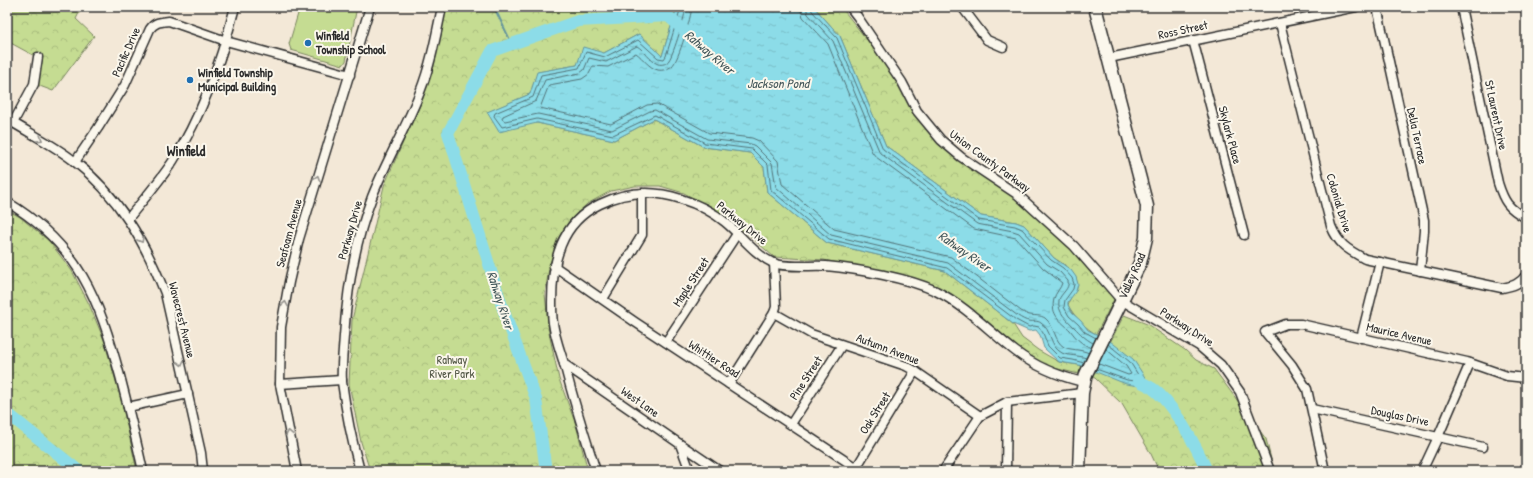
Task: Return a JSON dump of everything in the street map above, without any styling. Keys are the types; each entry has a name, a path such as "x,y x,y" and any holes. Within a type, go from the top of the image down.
{"street":[{"path":"128,219 172,162 186,138 209,91 226,41 235,7"},
{"name":"Seafoam Avenue","path":"298,471 280,384 281,327 299,238 370,7"},
{"name":"Parkway Drive","path":"360,471 350,434 342,380 345,314 352,270 362,227 386,166 420,93 434,50 442,7"},
{"name":"Union County Parkway","path":"850,7 902,82 917,111 941,140 962,157 1018,195 1074,246 1121,300"},
{"path":"962,7 987,40 1003,47"},
{"name":"Valley Road","path":"1079,471 1083,383 1105,333 1140,263 1146,238 1147,206 1095,7"},
{"name":"Ross Street","path":"1109,58 1280,22 1326,10 1356,7"},
{"name":"Delia Terrace","path":"1377,7 1424,220 1420,271"},
{"name":"St Laurent Drive","path":"1461,7 1498,183 1506,202 1526,218"},
{"name":"Pacific Drive","path":"75,162 122,90 146,36 154,24 160,22 169,21 226,41 350,75"},
{"name":"Colonial Drive","path":"1280,22 1331,226 1339,242 1352,252 1365,259 1502,288 1520,283 1526,275"},
{"name":"Skylark Place","path":"1193,40 1244,235"},
{"path":"10,121 34,84 38,57"},
{"name":"Wavecrest Avenue","path":"10,121 75,162 107,191 128,219 152,261 165,292 201,453 203,471"},
{"path":"602,299 642,235 642,193"},
{"name":"Parkway Drive","path":"596,471 553,324 552,281 554,266 558,250 566,235 585,213 610,199 642,193 674,196 696,204 722,220 765,258 774,264"},
{"path":"7,202 47,231 69,256 87,283 111,343 143,471"},
{"name":"Maple Street","path":"666,342 737,234"},
{"path":"1361,338 1380,262"},
{"path":"729,384 774,313 776,307 774,264 828,266 871,273 910,282 934,290 964,309 1030,362 1054,374 1083,383"},
{"name":"Whittier Road","path":"554,266 858,469"},
{"name":"Parkway Drive","path":"1121,300 1199,346 1221,365 1240,392 1270,471"},
{"name":"Autumn Avenue","path":"774,313 803,331 906,366 980,416"},
{"name":"Maurice Avenue","path":"1312,409 1307,389 1301,377 1266,332 1286,324 1301,324 1470,363 1507,376 1526,378"},
{"name":"Pine Street","path":"790,424 842,345"},
{"path":"1422,471 1470,363"},
{"name":"West Lane","path":"564,364 720,471"},
{"name":"Oak Street","path":"858,469 915,371"},
{"path":"280,384 342,380"},
{"path":"943,471 980,416 1007,402 1083,383"},
{"path":"128,407 188,394"},
{"path":"1006,471 1007,402"},
{"path":"1312,409 1325,471"},
{"name":"Douglas Drive","path":"1312,409 1483,447"},
{"path":"680,444 690,471"}],"green space":[{"path":"7,7 82,7 76,19 94,36 53,91 37,85 42,60 7,41"},
{"name":"Winfield Township School","path":"300,7 357,7 346,61 343,65 291,50 289,44"},
{"name":"Rahway River Park","path":"443,7 677,7 662,56 639,34 604,53 577,65 538,72 530,94 488,112 614,140 654,119 704,147 750,153 764,167 767,192 827,243 945,271 1013,324 1022,338 1038,350 1059,362 1079,365 1095,372 1124,315 1147,324 1185,350 1196,360 1214,369 1266,439 1274,471 1159,471 1151,454 1122,404 1095,378 1054,368 1033,359 944,291 927,282 824,260 774,257 729,218 684,193 660,186 635,186 611,191 587,204 570,220 557,240 549,268 545,294 549,333 559,379 576,425 588,471 370,471 361,442 349,384 352,320 384,186 422,101 434,62 443,24"},
{"path":"814,7 841,7 897,78 919,119 943,148 1044,218 1116,296 1096,334 1080,321 1068,305 1070,299 1065,265 1054,258 1024,225 1016,222 981,216 886,146 840,36"},
{"path":"7,210 20,217 49,241 72,271 89,304 104,340 121,399 137,471 7,471"}],"water":[{"name":"Jackson Pond","path":"677,7 814,7 840,36 886,146 981,216 1016,222 1024,225 1054,258 1071,270 1076,277 1078,284 1076,291 1068,302 1072,313 1088,330 1110,341 1133,359 1152,388 1126,384 1079,365 1059,362 1044,348 1040,335 1036,330 1029,331 1013,324 945,271 827,243 767,192 764,167 750,153 704,147 654,119 614,140 537,123 499,132 487,112 530,94 537,72 577,65 583,47 604,53 639,34 662,56"}],"waterway":[{"path":"494,7 512,44"},
{"name":"Rahway River","path":"546,471 536,399 502,306 448,133 492,51 578,21 668,16 685,31"},
{"name":"Rahway River","path":"1138,380 1152,388 1168,404 1191,438 1207,471"},
{"name":"Rahway River","path":"7,413 79,471"}],"place":[{"name":"Winfield Township School","path":"308,43"},
{"name":"Winfield Township Municipal Building","path":"190,80"}],"district":[{"name":"Winfield","path":"186,151"}]}
